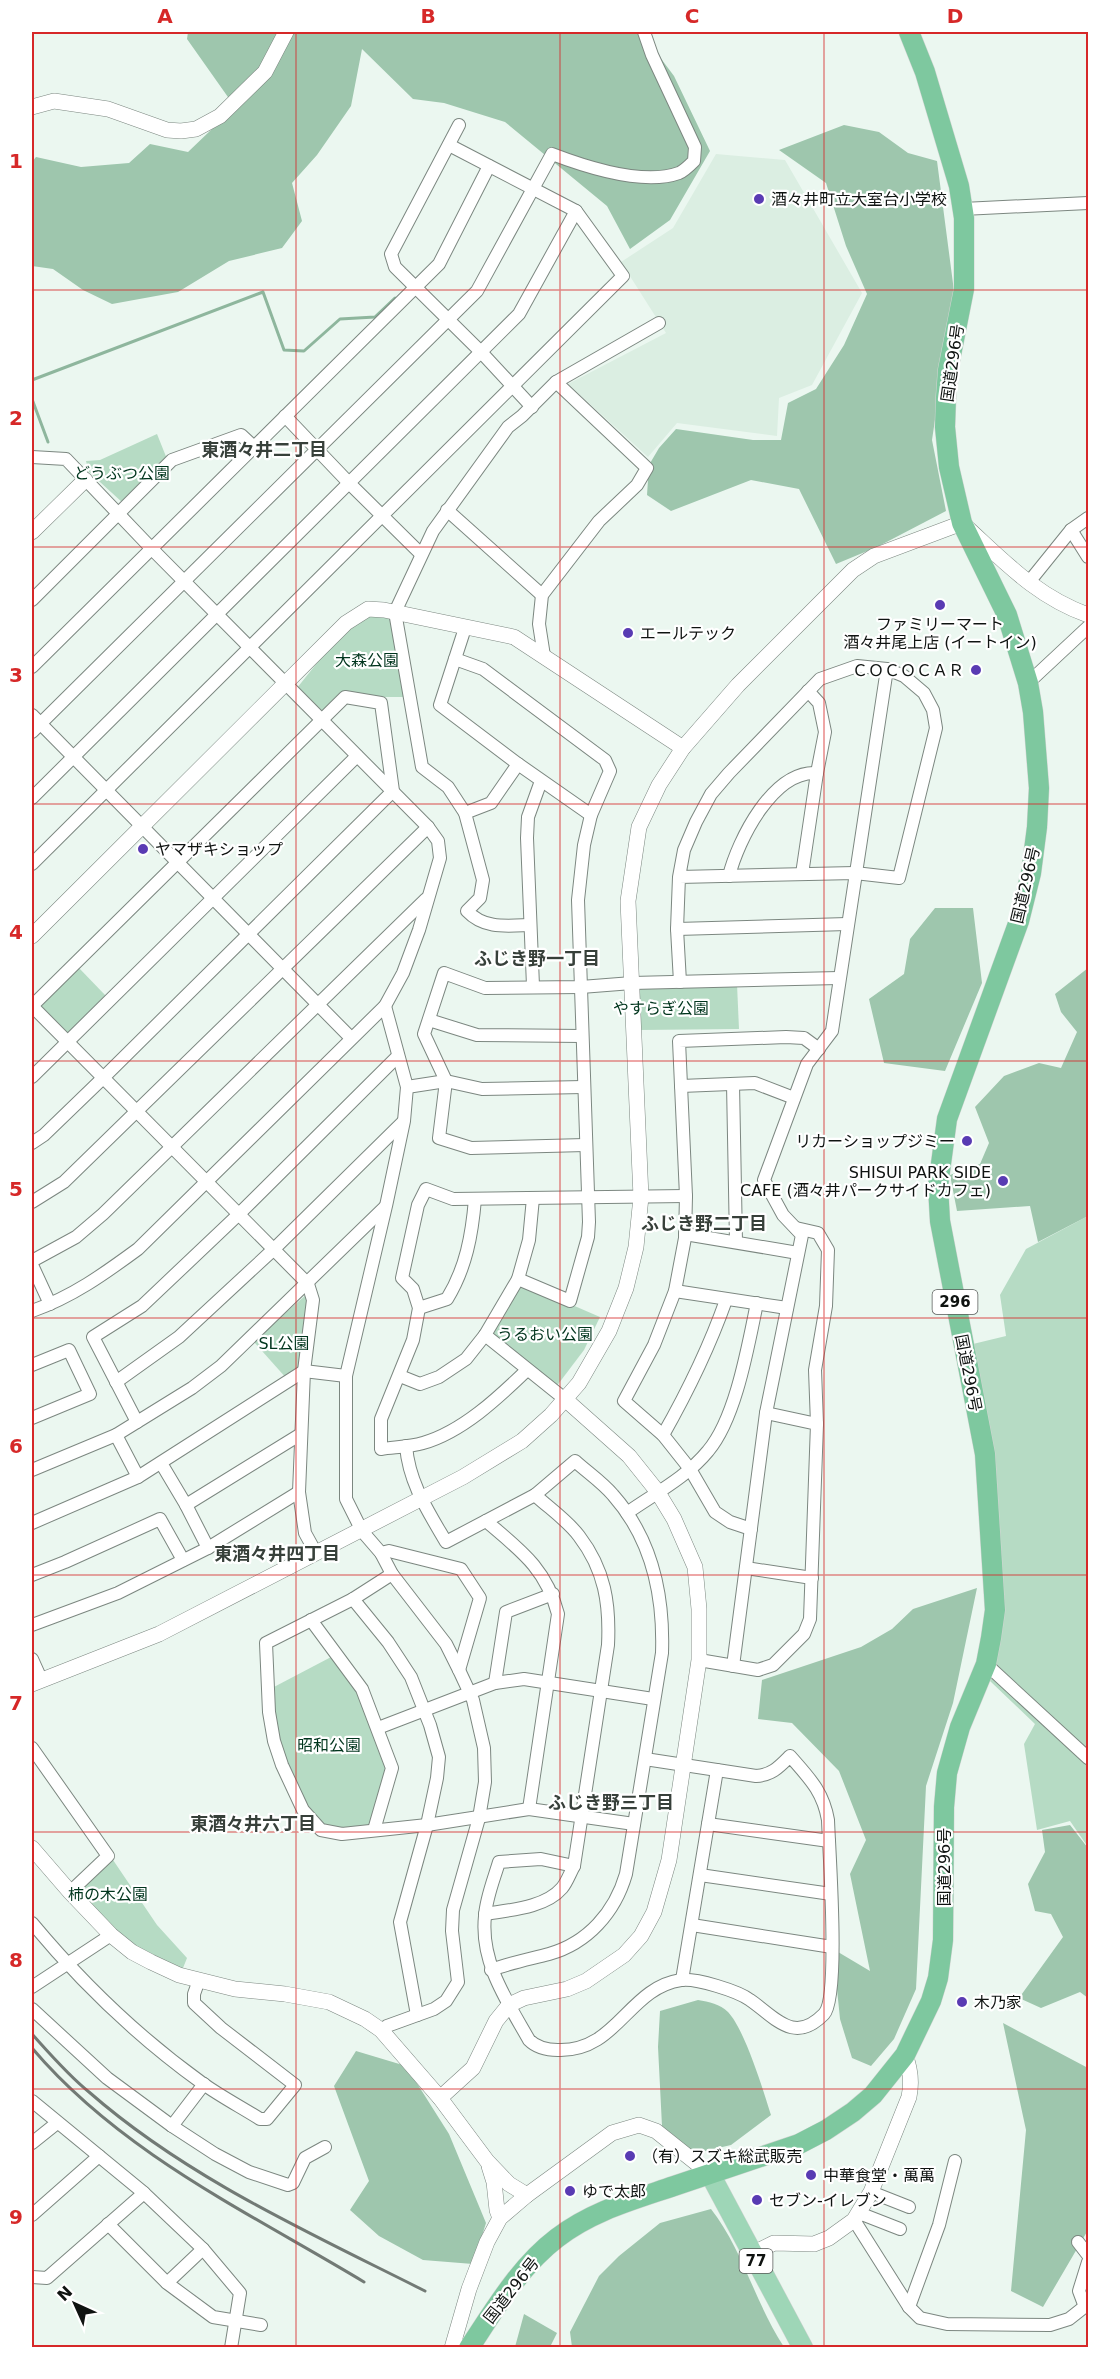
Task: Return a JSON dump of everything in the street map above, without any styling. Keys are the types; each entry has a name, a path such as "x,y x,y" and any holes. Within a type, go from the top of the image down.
{"highway":[{"name":"国道296号","path":"469,2348 521,2274 556,2238 574,2226 612,2207 799,2144 853,2112 873,2095 905,2055 931,2001 938,1978 943,1940 944,1807 947,1773 960,1727 986,1664 995,1610 985,1454 940,1221 938,1186 947,1119 1019,921 1031,873 1039,788 1033,712 1028,683 1007,615 962,523 949,467 945,427 948,370 964,288 966,255 963,209 959,186 926,72 909,32"}],"main road":[{"name":"77","path":"710,2174 803,2348"}],"street":[{"path":"32,107 54,101 108,110 167,129 182,131 196,129 220,116 264,72 286,32"},
{"path":"351,1038 73,757 34,724 185,582 477,291 552,154 612,173 648,177 680,172 694,161 695,147 652,55 644,32"},
{"path":"459,125 391,254 395,267 414,288 481,352 532,407"},
{"path":"32,864 624,276 576,211 449,145"},
{"path":"32,667 439,264 489,166"},
{"path":"963,209 1089,203"},
{"path":"32,798 519,314 576,211"},
{"path":"529,925 483,924 467,912 480,897 483,880 465,813 448,787 422,767 395,612 421,554 447,510 508,427 532,407 556,382 659,323"},
{"path":"544,656 539,624 542,595 598,521 637,485 647,468 556,382"},
{"path":"285,416 381,516 421,554"},
{"path":"32,600 172,460 241,435 254,447"},
{"path":"32,1311 94,1281 138,1249 384,1006 403,973 419,930 440,858 438,841 428,827 151,548 66,459 33,459"},
{"path":"32,532 85,480"},
{"path":"447,510 542,595"},
{"path":"1029,582 1071,530 1089,518"},
{"path":"32,1659 36,1681 159,1634 362,1531 510,1450 539,1427 566,1400 590,1367 618,1309 636,1247 641,1197 628,901 639,827 659,785 683,748 738,685 853,570 874,556 962,523 1029,582 1064,606 1089,615"},
{"path":"1071,530 1089,557"},
{"path":"32,936 357,614 368,609 395,612 514,637 683,748"},
{"path":"1028,683 1089,627"},
{"path":"465,628 440,705 541,781 591,815"},
{"path":"455,659 483,669 605,760 610,771 591,815 584,845 578,900 588,1237 570,1301 518,1279"},
{"path":"679,876 855,873 899,878 936,728 933,710 924,693 904,676 886,669 857,666 820,679 711,794 684,850 679,876 680,982"},
{"path":"733,1666 766,1413 802,1234 783,1215 764,1180 807,1064 832,1032 886,669"},
{"path":"802,874 825,732 819,703 808,691"},
{"path":"316,1553 305,1533 299,1492 304,1371 313,1300 308,1284 32,1006 345,697 381,703 393,791"},
{"path":"32,1077 357,756"},
{"path":"465,813 491,803 518,764"},
{"path":"729,876 734,854 748,826 763,806 794,777 806,772 817,773"},
{"path":"533,986 529,925 528,817 541,781"},
{"path":"32,1143 44,1135 103,1078 393,791"},
{"path":"32,1203 64,1182 428,827"},
{"path":"50,1304 32,1263 76,1237 174,1147 427,898"},
{"path":"678,929 847,924"},
{"path":"585,1145 471,1148 440,1138 446,1081 424,1034 444,973 485,988 839,978"},
{"path":"381,2030 434,2009 446,2001 458,1982 452,1931 453,1910 479,1818 485,1782 484,1748 470,1693 459,1670 446,1644 392,1574 381,1553 362,1531 346,1499 346,1376 404,1121 407,1087 384,1006"},
{"path":"429,1020 477,1035 582,1036"},
{"path":"751,1529 729,1522 715,1512 690,1469 663,1435 624,1401 654,1345 675,1291 685,1234 686,1196 679,1041 804,1038 819,1049"},
{"path":"137,1422 93,1337 141,1306 239,1214 398,1056"},
{"path":"407,1087 446,1081 483,1089 583,1087"},
{"path":"681,1086 755,1083 794,1098"},
{"path":"733,1084 736,1242"},
{"path":"116,1383 179,1337 274,1249 404,1121"},
{"path":"526,1370 493,1402 455,1428 423,1443 381,1449 381,1419 413,1340 419,1308 413,1289 402,1278 418,1205 426,1189 453,1199 686,1196"},
{"path":"400,1376 420,1384 440,1377 466,1359 485,1335 518,1279 529,1240 533,1198"},
{"path":"419,1308 447,1299 459,1279 472,1231 475,1199"},
{"path":"32,1470 116,1435 192,1388 221,1366 386,1206"},
{"path":"699,1660 758,1670 773,1665 804,1634 810,1619 817,1424 815,1370 826,1306 828,1250 818,1233 796,1228"},
{"path":"685,1234 798,1252"},
{"path":"675,1291 787,1308"},
{"path":"663,1435 712,1339 726,1300"},
{"path":"627,1513 690,1469 709,1450 728,1416 748,1347 757,1303"},
{"path":"440,2098 473,2068 496,2021 509,2005 524,1998 567,1989 586,1981 624,1955 641,1936 654,1912 669,1860 699,1660 699,1609 695,1567 674,1519 657,1491 629,1456 566,1400 485,1335"},
{"path":"32,1365 69,1350 90,1394 32,1418"},
{"path":"32,1523 138,1477 304,1371 346,1376"},
{"path":"766,1413 817,1424"},
{"path":"186,1505 301,1434"},
{"path":"116,1435 138,1477"},
{"path":"406,1446 408,1465 421,1499 446,1542 535,1495 574,1461 611,1493 641,1534 650,1556 661,1602 662,1653 626,1874 621,1892 611,1910 599,1923 584,1937 568,1947 491,1970"},
{"path":"161,1463 208,1548"},
{"path":"32,1625 118,1593 208,1548 299,1492"},
{"path":"484,1914 532,1905 547,1899 561,1888 574,1866 608,1645 609,1611 604,1587 591,1554 578,1535 535,1495"},
{"path":"32,1575 160,1520 183,1560"},
{"path":"486,1521 532,1560 553,1594 558,1614 530,1809"},
{"path":"381,1553 389,1551 461,1569 480,1598 459,1670"},
{"path":"746,1568 812,1578"},
{"path":"392,1574 353,1599 266,1643 269,1713 274,1741 282,1765 303,1810 321,1830 342,1834 427,1825 530,1809 634,1824"},
{"path":"495,1683 506,1612 553,1594"},
{"path":"353,1599 388,1642 411,1677 439,1757 427,1825 400,1922 417,2015"},
{"path":"311,1620 362,1689 392,1768 374,1830"},
{"path":"986,1664 1089,1758"},
{"path":"378,1728 495,1683 524,1679 653,1699"},
{"path":"32,1748 108,1856 70,1893"},
{"path":"574,1866 541,1858 499,1862 484,1914 484,1944 491,1970 529,2040 535,2045 550,2050 568,2050 586,2046 604,2037 652,1990 682,1980 737,1993 750,1999 780,2024 791,2028 805,2028 826,2012 830,2000 831,1894 828,1820 825,1804 818,1788 790,1756 766,1775 756,1776 645,1759"},
{"path":"682,1980 717,1770"},
{"path":"708,1824 829,1841"},
{"path":"32,1848 70,1893 111,1935 132,1952 151,1962 179,1975 235,1989 285,1994 329,2002 365,2019 381,2030 440,2098 487,2161 509,2184 527,2195"},
{"path":"700,1875 831,1894"},
{"path":"32,1923 66,1964 146,2040 204,2084 260,2119 267,2119 295,2085 221,2028 194,2003 199,1980"},
{"path":"692,1925 832,1947"},
{"path":"32,1987 111,1935"},
{"path":"32,2009 107,2078 172,2126 215,2154 249,2172 288,2185 293,2183 305,2158 325,2147"},
{"path":"752,2254 774,2243 814,2244 829,2238 857,2216 871,2192 909,2097 912,2085 910,2068 905,2055"},
{"path":"172,2126 204,2084"},
{"path":"32,2101 144,2193 203,2249 240,2293 231,2348"},
{"path":"32,2144 57,2123"},
{"path":"452,2348 469,2289 500,2218 527,2195 612,2133 639,2125 656,2131 710,2174"},
{"path":"32,2215 99,2156"},
{"path":"487,2161 494,2182 496,2210 500,2218"},
{"path":"909,2307 939,2225 955,2161"},
{"path":"871,2192 909,2207"},
{"path":"32,2277 47,2278 144,2193"},
{"path":"857,2216 909,2307 920,2318 932,2322 1050,2325 1069,2319 1087,2305 1079,2291 1089,2262"},
{"path":"857,2216 900,2229"},
{"path":"108,2224 167,2283 213,2317 261,2325"},
{"path":"1078,2242 1089,2255"},
{"path":"167,2283 203,2249"}],"shaded area":[{"path":"716,154 785,160 862,293 812,385 779,398 777,436 677,423 648,457 568,384 666,333 621,262 673,228"}],"green space":[{"path":"188,32 641,32 674,76 710,151 670,220 630,249 607,206 505,122 444,103 413,99 362,49 351,106 317,155 292,183 302,221 282,248 229,261 178,292 112,304 83,290 53,269 32,266 32,162 36,157 81,167 129,163 150,144 188,152 235,107 187,39"},
{"path":"844,125 879,132 908,153 937,161 954,291 932,440 946,511 877,547 836,564 799,489 751,480 671,511 647,495 649,465 659,448 676,429 753,440 781,440 788,403 816,389 844,345 867,294 846,246 826,183 779,150"},
{"name":"どうぶつ公園","path":"157,434 167,459 123,503 89,472 86,461 100,460"},
{"name":"大森公園","path":"395,612 410,697 345,697 321,712 297,688 354,617"},
{"path":"935,908 973,908 982,983 945,1071 884,1063 869,999 904,974 910,939"},
{"path":"78,967 106,996 68,1035 39,1006"},
{"path":"1088,968 1088,1216 1038,1242 1030,1206 957,1211 950,1175 980,1164 989,1143 975,1107 1004,1076 1039,1063 1061,1068 1077,1032 1061,1012 1055,994"},
{"name":"やすらぎ公園","path":"737,984 739,1029 640,1030 636,986"},
{"path":"1088,1216 1088,1847 1070,1821 1037,1830 1024,1744 1035,1724 990,1681 997,1628 973,1344 1006,1336 1000,1295 1026,1249"},
{"name":"うるおい公園","path":"519,1282 600,1317 584,1350 556,1387 489,1335"},
{"name":"SL公園","path":"307,1294 311,1301 302,1370 287,1379 253,1341"},
{"path":"977,1588 953,1703 926,1786 916,1989 894,2039 871,2066 852,2058 840,2019 833,1949 870,1971 850,1874 866,1840 839,1771 792,1723 758,1719 762,1680 861,1647 892,1629 913,1609"},
{"name":"昭和公園","path":"333,1656 360,1690 388,1768 372,1828 343,1831 323,1827 306,1809 278,1740 272,1688"},
{"path":"1070,1825 1088,1848 1088,1998 1080,1992 1041,2008 1019,1998 1063,1937 1051,1914 1035,1911 1028,1884 1045,1852 1042,1830"},
{"name":"柿の木公園","path":"111,1857 157,1925 187,1958 181,1973 133,1949 74,1893"},
{"path":"698,2000 721,2007 728,2012 741,2032 771,2115 731,2145 692,2154 674,2143 662,2126 658,2047 660,2011"},
{"path":"1003,2023 1088,2068 1088,2230 1043,2307 1011,2291 1026,2130"},
{"path":"356,2051 406,2066 449,2134 486,2223 473,2264 423,2260 379,2236 350,2210 369,2181 334,2086"},
{"path":"711,2209 741,2259 765,2313 784,2347 572,2347 570,2332 599,2276 619,2256 660,2223"},
{"path":"524,2314 557,2333 550,2347 515,2347"}],"waterway":[{"path":"32,380 263,292 284,350 304,351 340,319 375,317 395,298"},
{"path":"32,399 48,442"}],"railway":[{"path":"32,2034 81,2085 127,2123 167,2151 251,2202 425,2291"},
{"path":"32,2048 67,2085 105,2119 146,2150 231,2205 364,2282"}],"place":[{"name":"酒々井町立大室台小学校","path":"759,199"},
{"name":"ファミリーマート 酒々井尾上店 (イートイン)","path":"940,605"},
{"name":"エールテック","path":"628,633"},
{"name":"ＣＯＣＯＣＡＲ","path":"976,670"},
{"name":"ヤマザキショップ","path":"143,849"},
{"name":"リカーショップジミー","path":"967,1141"},
{"name":"SHISUI PARK SIDE CAFE (酒々井パークサイドカフェ)","path":"1003,1181"},
{"name":"木乃家","path":"962,2002"},
{"name":"（有）スズキ総武販売","path":"630,2156"},
{"name":"中華食堂・萬萬","path":"811,2175"},
{"name":"ゆで太郎","path":"570,2191"},
{"name":"セブン-イレブン","path":"757,2200"}],"district":[{"name":"東酒々井二丁目","path":"264,450"},
{"name":"ふじき野一丁目","path":"537,959"},
{"name":"ふじき野二丁目","path":"704,1224"},
{"name":"東酒々井四丁目","path":"277,1554"},
{"name":"ふじき野三丁目","path":"611,1803"},
{"name":"東酒々井六丁目","path":"253,1824"}]}
